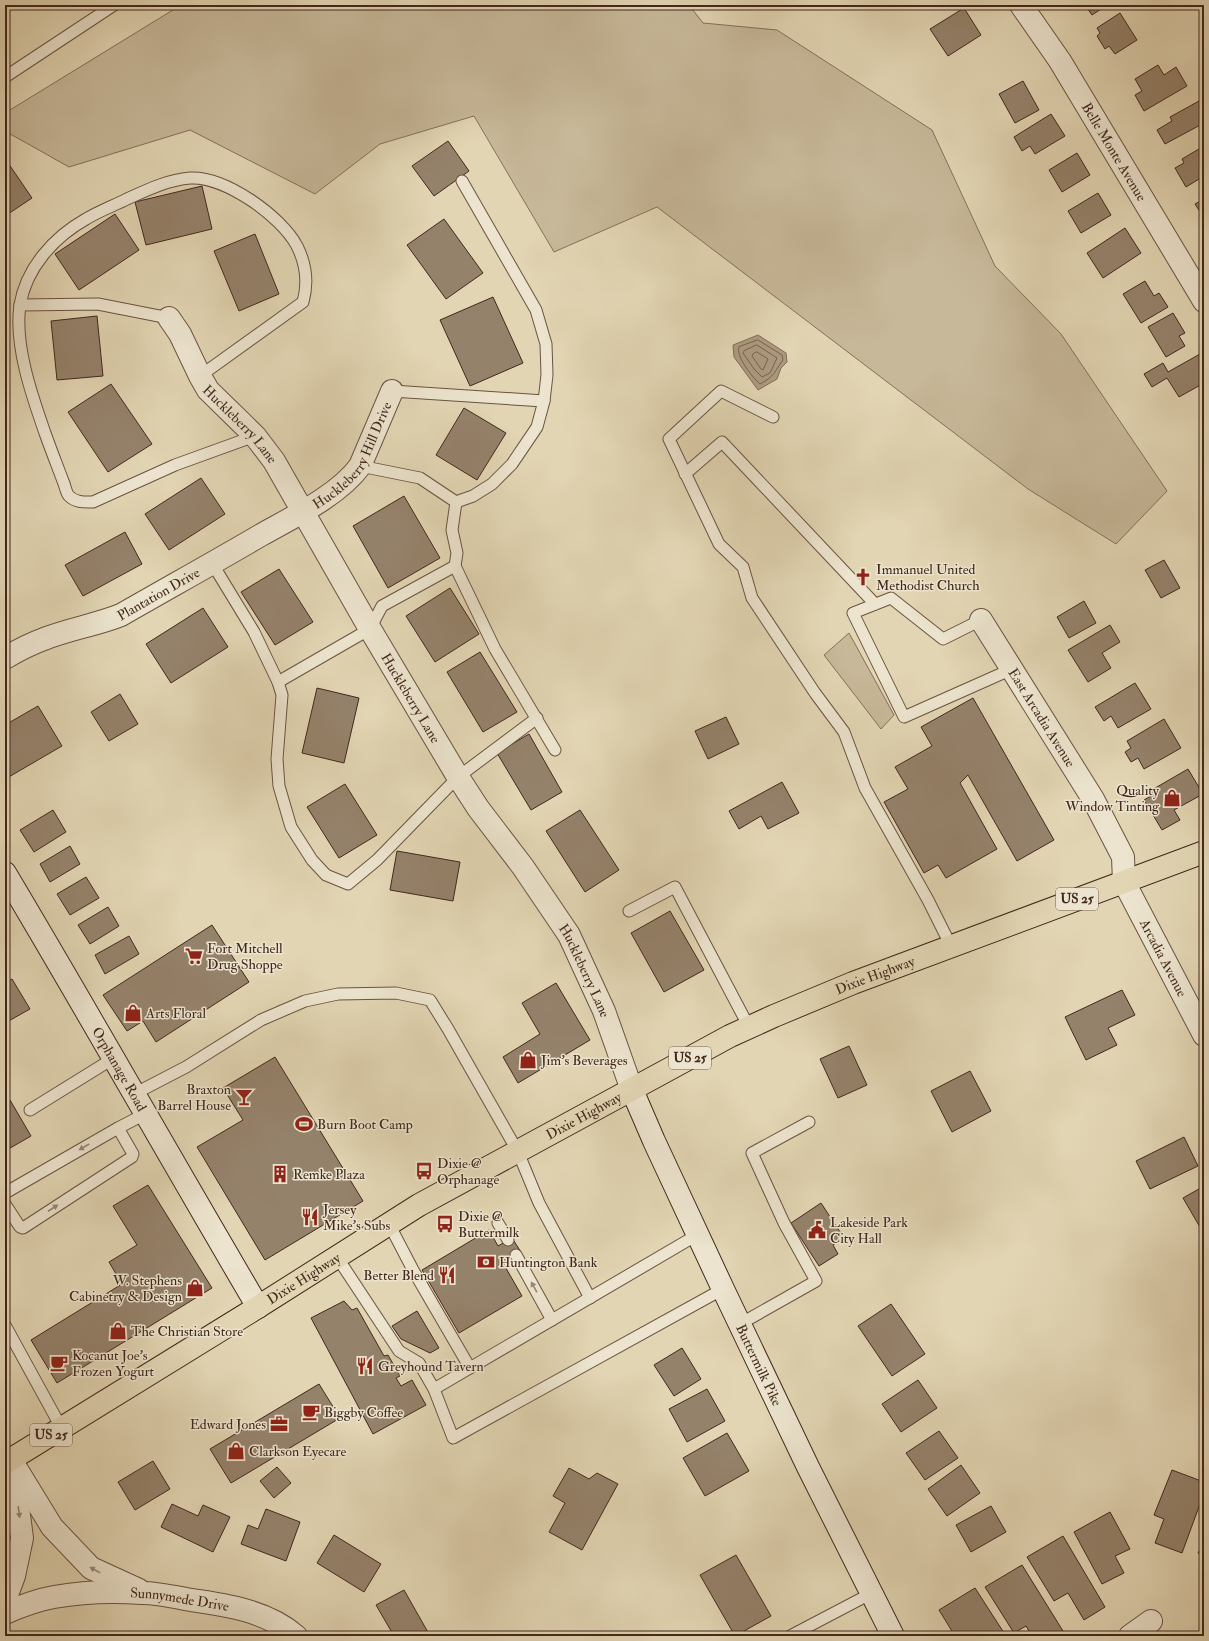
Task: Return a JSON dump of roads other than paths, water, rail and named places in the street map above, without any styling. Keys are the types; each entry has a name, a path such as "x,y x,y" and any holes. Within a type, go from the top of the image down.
{"main road":[{"name":"Dixie Highway","path":"8,1461 258,1307 419,1205 723,1040 749,1027 853,983 1204,852"}],"street":[{"name":"Belle Monte Avenue","path":"1021,5 1060,61 1204,301"},
{"name":"Huckleberry Lane","path":"169,318 180,334 208,390 255,436 274,461 370,629 458,777 478,808 523,867 569,935 604,1011 632,1090"},
{"name":"Huckleberry Hill Drive","path":"303,511 341,486 354,475 360,466 392,391"},
{"name":"Plantation Drive","path":"5,658 44,638 102,622 121,614 212,564 303,511"},
{"name":"East Arcadia Avenue","path":"982,620 1092,799 1123,857 1124,882"},
{"name":"Orphanage Road","path":"5,872 78,995 145,1114 258,1307"},
{"name":"Arcadia Avenue","path":"1124,882 1204,1035"},
{"name":"Buttermilk Pike","path":"632,1090 722,1289 808,1467 893,1636"},
{"path":"8,1461 52,1527 91,1568 143,1593"},
{"path":"5,1600 14,1576 22,1538 8,1461"},
{"name":"Sunnymede Drive","path":"5,1613 30,1602 56,1597 90,1593 143,1593 225,1605 266,1617 288,1629 296,1636"},
{"path":"1130,1636 1151,1621"}],"lane":[{"path":"5,77 114,5"},
{"path":"200,376 303,302 307,289 305,266 297,246 287,232 258,205 236,191 205,179 190,178 158,185 85,219 51,245 35,266 22,295 19,318 21,354 45,433 69,496 81,503 93,502 176,465 255,436"},
{"path":"456,502 473,496 492,484 512,464 537,427 544,401 547,375 546,344 536,310 462,181"},
{"path":"20,306 98,304 169,318"},
{"path":"392,391 544,401"},
{"path":"773,416 721,391 669,438 718,544 743,567 752,598 815,693 844,732 865,788 928,900 950,946"},
{"path":"685,474 722,442 875,604"},
{"path":"360,466 420,478 456,502"},
{"path":"456,502 452,530 458,553 455,566 495,650 555,750"},
{"path":"212,564 254,632 278,682 282,695 277,758 279,786 291,827 312,860 326,875 348,884 378,860 458,777 537,718"},
{"path":"278,682 370,629 382,606 455,566"},
{"path":"982,620 943,639 891,598 853,613 904,717 1012,669"},
{"path":"629,911 675,888 749,1027"},
{"path":"134,1094 186,1067 261,1020 305,1001 338,994 396,994 430,1000 518,1152 539,1203 590,1298"},
{"path":"30,1110 114,1058"},
{"path":"5,1193 145,1114"},
{"path":"740,1324 816,1282 784,1223 752,1153 809,1122"},
{"path":"5,1204 20,1227 23,1228 132,1158 133,1154 118,1128"},
{"path":"498,1223 508,1240"},
{"path":"389,1224 413,1270 470,1368"},
{"path":"434,1389 697,1235"},
{"path":"516,1255 552,1320"},
{"path":"337,1257 399,1351 419,1363 434,1389 453,1438 722,1289"},
{"path":"5,1325 62,1429"},
{"path":"790,1636 872,1593"}],"water":[{"path":"758,335 786,353 787,362 781,368 777,379 758,390 734,357 733,345"}],"place":[{"name":"Immanuel United Methodist Church","path":"863,577"},
{"name":"Quality Window Tinting","path":"1172,798"},
{"name":"Fort Mitchell Drug Shoppe","path":"194,956"},
{"name":"Arts Floral","path":"133,1013"},
{"name":"Jim’s Beverages","path":"528,1060"},
{"name":"Braxton Barrel House","path":"244,1097"},
{"name":"Burn Boot Camp","path":"304,1124"},
{"name":"Dixie @ Orphanage","path":"424,1171"},
{"name":"Remke Plaza","path":"280,1174"},
{"name":"Jersey Mike's Subs","path":"310,1217"},
{"name":"Dixie @ Buttermilk","path":"445,1224"},
{"name":"Lakeside Park City Hall","path":"817,1230"},
{"name":"Huntington Bank","path":"486,1262"},
{"name":"Better Blend","path":"447,1275"},
{"name":"W. Stephens Cabinetry & Design","path":"195,1288"},
{"name":"The Christian Store","path":"118,1331"},
{"name":"Kocanut Joe’s Frozen Yogurt","path":"59,1363"},
{"name":"Greyhound Tavern","path":"365,1366"},
{"name":"Biggby Coffee","path":"311,1412"},
{"name":"Edward Jones","path":"279,1424"},
{"name":"Clarkson Eyecare","path":"236,1451"}]}
